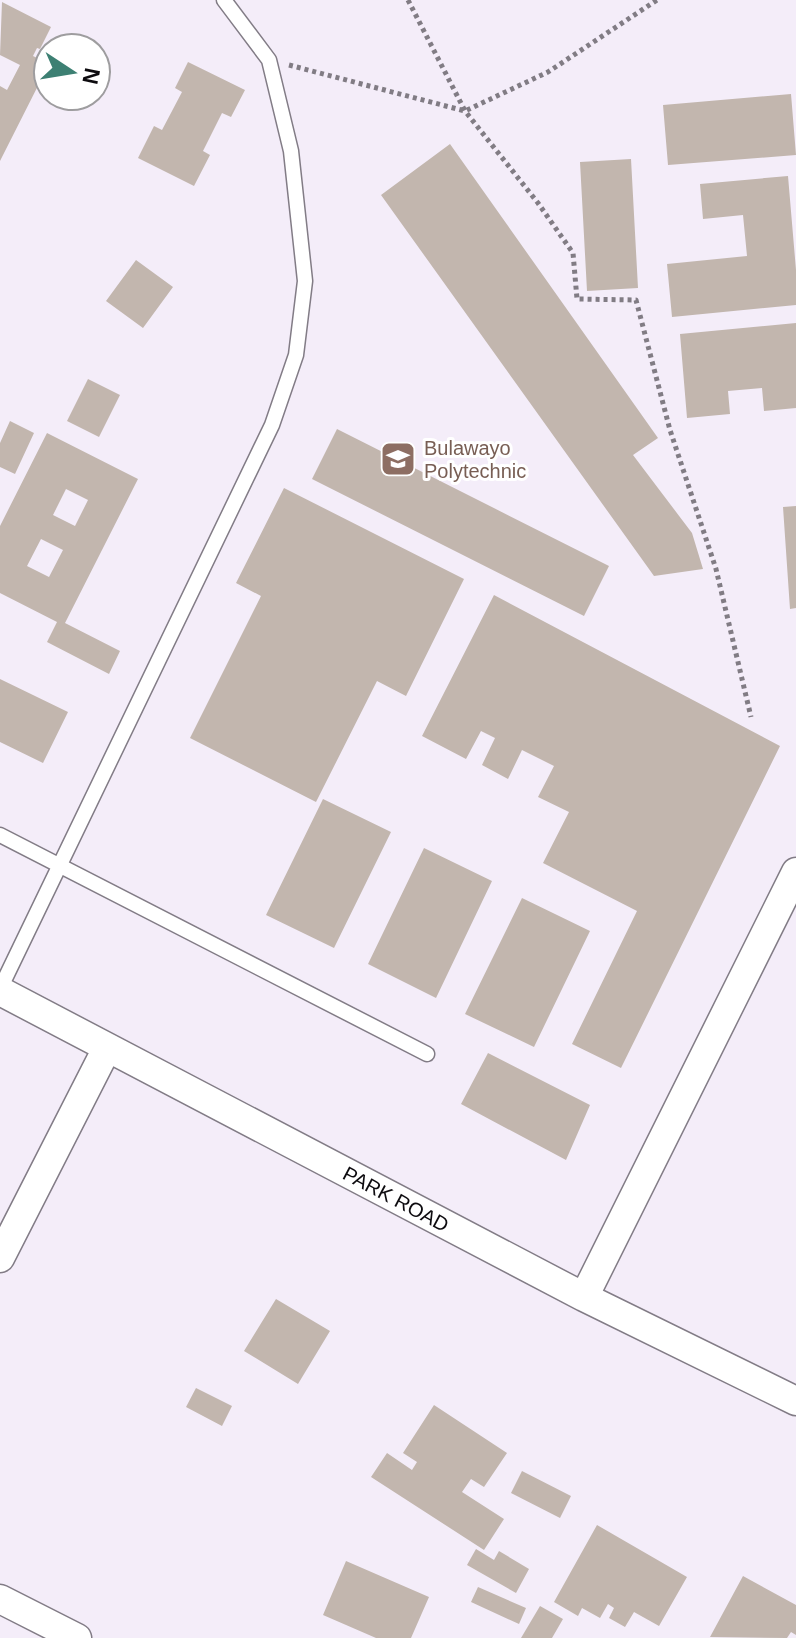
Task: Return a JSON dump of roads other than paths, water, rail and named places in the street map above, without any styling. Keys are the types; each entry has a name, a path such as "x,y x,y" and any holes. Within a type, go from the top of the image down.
{"street":[{"path":"584,1297 796,872"},
{"name":"PARK ROAD","path":"0,990 584,1297 796,1401"},
{"path":"0,1258 107,1048"},
{"path":"0,1599 77,1638"}],"lane":[{"path":"0,990 272,425 296,355 305,281 291,151 269,60 224,0"},
{"path":"0,835 427,1054"}],"place":[{"name":"Bulawayo Polytechnic","path":"398,459"}]}
